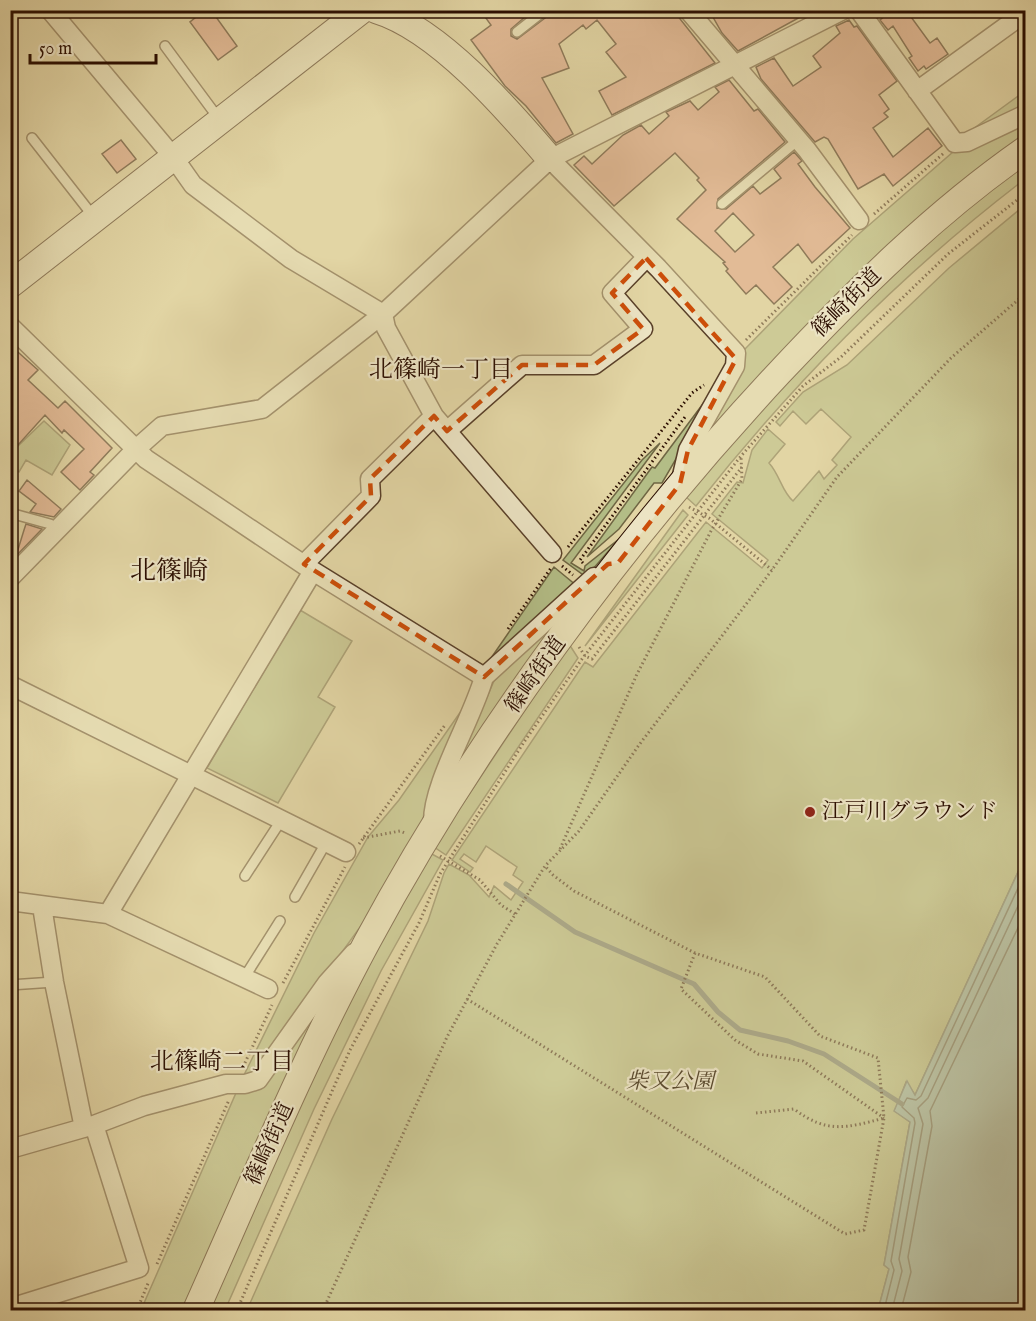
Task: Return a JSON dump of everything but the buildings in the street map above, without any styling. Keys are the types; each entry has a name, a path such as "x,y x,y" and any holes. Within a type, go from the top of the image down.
{"main road":[{"path":"10,285 362,10"},
{"path":"376,10 421,32 459,62 550,159"},
{"name":"篠崎街道","path":"196,1311 291,1097 367,942 464,778 551,652 680,484 833,316 899,252 980,181 1026,149"}],"street":[{"path":"50,10 174,158 193,185 282,252 382,314 386,328 434,416 557,556"},
{"path":"688,10 798,140 861,223"},
{"path":"10,578 136,449 162,426 262,409 382,314 550,159 843,10"},
{"path":"859,10 956,143 967,142 1026,114"},
{"path":"917,91 1026,12"},
{"path":"550,159 736,353 735,366 688,450 681,468 680,484"},
{"path":"447,431 522,365 594,365 644,329 612,293 646,258"},
{"path":"10,326 146,459 308,568 484,677"},
{"path":"108,914 191,775 308,568 371,496 370,479 434,416"},
{"path":"434,828 435,801 479,698 484,677 608,564 618,563"},
{"path":"10,685 350,854"},
{"path":"10,901 108,914 274,992"},
{"path":"10,1308 139,1268 89,1127 54,981 42,906"},
{"path":"10,1149 89,1127 144,1106 226,1084 245,1084 258,1080 345,961 367,942"}],"lane":[{"path":"517,32 545,10"},
{"path":"165,46 220,121"},
{"path":"32,138 95,218"},
{"path":"722,204 798,140"},
{"path":"10,513 57,529"},
{"path":"245,876 282,819"},
{"path":"296,897 327,841"},
{"path":"244,978 280,921"},
{"path":"10,985 54,981"}],"path":[{"path":"742,344 861,223 949,149"},
{"path":"237,1311 350,1050 419,923 448,860 524,742 585,656 694,511 803,386 840,357 948,254 1026,193"},
{"path":"323,1311 381,1177 467,999 546,866 579,831 639,745 772,570 837,477 951,358 1026,293"},
{"path":"505,635 557,556 692,393 707,383 702,393"},
{"path":"584,564 580,560 689,411"},
{"path":"560,850 637,674 742,479 741,456"},
{"path":"579,647 585,656 592,659 742,467"},
{"path":"694,511 717,524 772,570"},
{"path":"240,1076 274,992 350,854 449,720"},
{"path":"363,838 400,831"},
{"path":"443,858 480,880 501,905 516,914"},
{"path":"467,999 845,1234 864,1230 884,1118 878,1058 820,1036 765,977 695,953 574,891 553,875 546,866"},
{"path":"695,953 681,989 735,1040 758,1054 803,1060 884,1118"},
{"path":"156,1264 232,1093"},
{"path":"756,1113 794,1109 812,1122 844,1129 884,1118"},
{"path":"136,1311 152,1275"}],"highlighted area":[{"path":"646,258 736,359 688,450 680,484 618,563 608,564 484,677 304,564 371,496 370,479 434,416 447,431 522,365 594,365 643,329 612,293"}],"green space":[{"path":"1025,91 1025,107 962,137"},
{"path":"1025,122 1025,136 985,166 690,458 742,366 744,350 853,239 953,152"},
{"path":"1025,160 1025,179 935,253 850,332 771,417 696,506 686,497 761,406 922,245"},
{"name":"柴又公園","path":"1025,205 1025,857 915,1095 906,1082 895,1111 910,1122 884,1265 889,1269 878,1310 247,1310 332,1119 428,921 449,864 469,875 489,897 494,886 511,900 523,882 513,875 517,867 486,846 476,862 464,854 460,859 473,868 470,872 452,860 585,662 593,667 706,522 762,568 768,560 712,514 737,482 743,483 752,450 768,429 785,444 769,463 793,501 819,471 824,479 837,465 832,460 851,437 821,409 806,424 793,411 780,426 776,422 803,392 847,365 949,268"},
{"path":"726,373 662,483 654,483 619,529 587,557 652,467 655,468"},
{"path":"44,421 70,445 52,475 26,460 19,472 11,466 11,442 17,447"},
{"path":"660,443 571,563 584,571 585,566 619,539 586,577 563,560 642,460"},
{"path":"683,510 688,515 585,646"},
{"path":"554,567 577,586 489,661"},
{"path":"582,597 441,802 494,681"},
{"path":"300,610 352,641 318,697 335,707 278,803 207,768"},
{"path":"569,644 578,658 446,855 434,847"},
{"path":"473,694 428,802 418,837 386,891 255,1073 243,1077 314,933 368,837 399,800"},
{"path":"430,853 443,860 381,971 314,1109 225,1310 208,1310 300,1100 366,965"},
{"path":"335,985 189,1310 141,1310 236,1093"}],"water":[{"path":"1025,857 1025,1310 878,1310 889,1269 884,1265 910,1122 894,1111 907,1081 915,1095"}],"waterway":[{"path":"506,884 575,932 694,984 718,1012 740,1030 788,1041 824,1054 902,1104"}],"place":[{"name":"江戸川グラウンド","path":"810,812"}],"district":[{"name":"北篠崎一丁目","path":"441,370"},
{"name":"北篠崎","path":"169,571"},
{"name":"北篠崎二丁目","path":"222,1062"}]}
